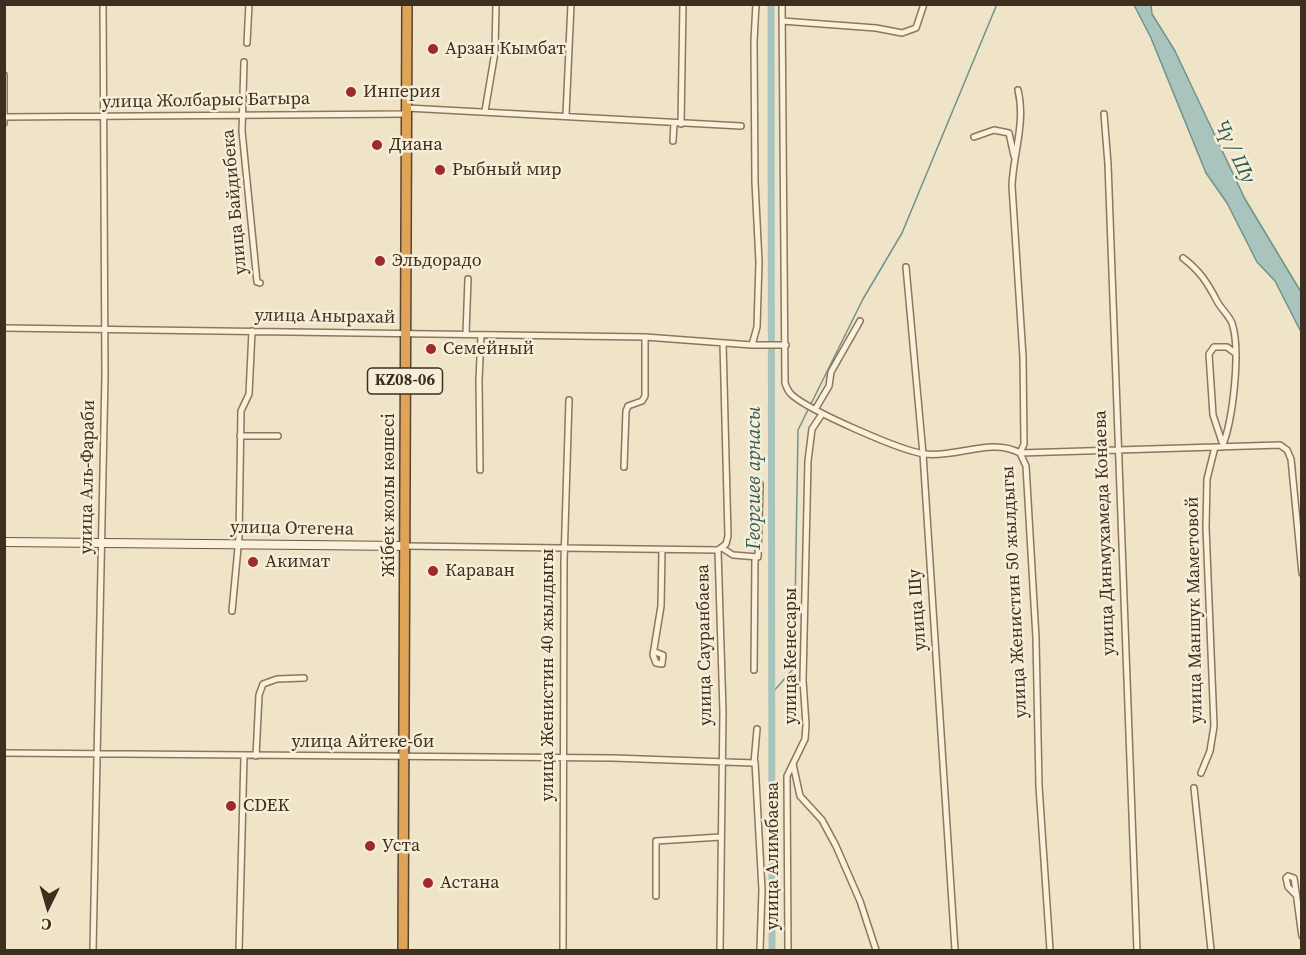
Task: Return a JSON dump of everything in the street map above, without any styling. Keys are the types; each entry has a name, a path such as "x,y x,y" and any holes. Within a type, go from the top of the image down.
{"highway":[{"name":"Жібек жолы көшесі","path":"403,951 407,4"}],"main road":[{"name":"улица Отегена","path":"4,542 405,546"}],"street":[{"name":"улица Аль-Фараби","path":"93,951 105,329 103,4"},
{"path":"248,43 249,4"},
{"path":"485,111 495,52 496,4"},
{"path":"566,115 571,4"},
{"path":"673,141 678,123 683,4"},
{"path":"754,345 757,327 758,210 754,41 756,4"},
{"path":"782,4 785,383 789,393 816,408 822,414 923,454 1002,447 1020,453 1280,445 1287,450 1302,573"},
{"path":"782,21 876,28 902,33 916,28 924,4"},
{"name":"улица Байдибека","path":"244,62 242,131 257,282 260,283"},
{"path":"4,75 5,119"},
{"name":"улица Женистин 50 жылдыгы","path":"1018,90 1020,140 1014,156 1012,186 1023,357 1024,444 1020,453 1024,459 1027,478 1036,638 1039,786 1050,951"},
{"name":"улица Жолбарыс Батыра","path":"5,119 485,111 741,126"},
{"name":"улица Динмухамеда Конаева","path":"1104,114 1108,164 1137,951"},
{"path":"974,137 994,130 1009,133 1014,156"},
{"path":"1183,258 1198,269 1209,283 1218,303 1229,316 1234,334 1234,387 1222,447"},
{"name":"улица Шу","path":"906,267 923,454 955,951"},
{"path":"466,334 468,279"},
{"path":"816,408 829,386 831,372 860,321"},
{"name":"улица Анырахай","path":"4,328 645,337 754,345 786,345"},
{"path":"232,611 238,543 241,411 249,394 252,331"},
{"path":"480,470 481,335"},
{"path":"624,466 626,411 632,404 642,401 645,396 645,337"},
{"name":"улица Сауранбаева","path":"720,951 723,712 720,549 728,536 723,343"},
{"path":"1222,447 1222,439 1213,415 1209,354 1214,347 1222,346 1235,353"},
{"name":"улица Женистин 40 жылдыгы","path":"563,951 564,549 569,400"},
{"name":"улица Кенесары","path":"793,764 805,739 806,725 803,680 808,461 812,429 822,414"},
{"path":"240,436 278,436"},
{"name":"улица Маншук Маметовой","path":"1202,772 1210,751 1214,726 1206,527 1207,479 1215,447"},
{"path":"754,670 755,558 758,552 760,484"},
{"name":"улица Отегена","path":"405,546 720,549 733,555 755,558"},
{"path":"655,652 654,637 662,606 662,550"},
{"path":"256,756 257,718 263,684 278,679 304,678"},
{"path":"757,729 755,762 762,890 760,951"},
{"name":"улица Айтеке-би","path":"4,753 755,762"},
{"path":"238,951 244,756"},
{"path":"793,764 800,796 822,820 836,846 860,901 876,951"},
{"name":"улица Алимбаева","path":"788,951 787,776 793,764"},
{"path":"1194,788 1211,951"},
{"path":"656,896 656,841 721,837"},
{"path":"1296,896 1302,936"}],"water":[{"path":"1134,5 1151,5 1152,14 1175,51 1245,199 1301,292 1301,332 1275,281 1257,262 1227,203 1206,173 1151,38"}],"waterway":[{"name":"Георгиев арнасы","path":"771,4 772,950"},
{"path":"772,693 794,668 798,430 863,299 902,233 997,4"}],"place":[{"name":"Арзан Кымбат","path":"433,49"},
{"name":"Инперия","path":"351,92"},
{"name":"Диана","path":"377,145"},
{"name":"Рыбный мир","path":"440,170"},
{"name":"Эльдорадо","path":"380,261"},
{"name":"Семейный","path":"431,349"},
{"name":"Акимат","path":"253,562"},
{"name":"Караван","path":"433,571"},
{"name":"CDEK","path":"231,806"},
{"name":"Уста","path":"370,846"},
{"name":"Астана","path":"428,883"}],"water label":[{"name":"Чү / Шу","path":"1234,152"}]}
